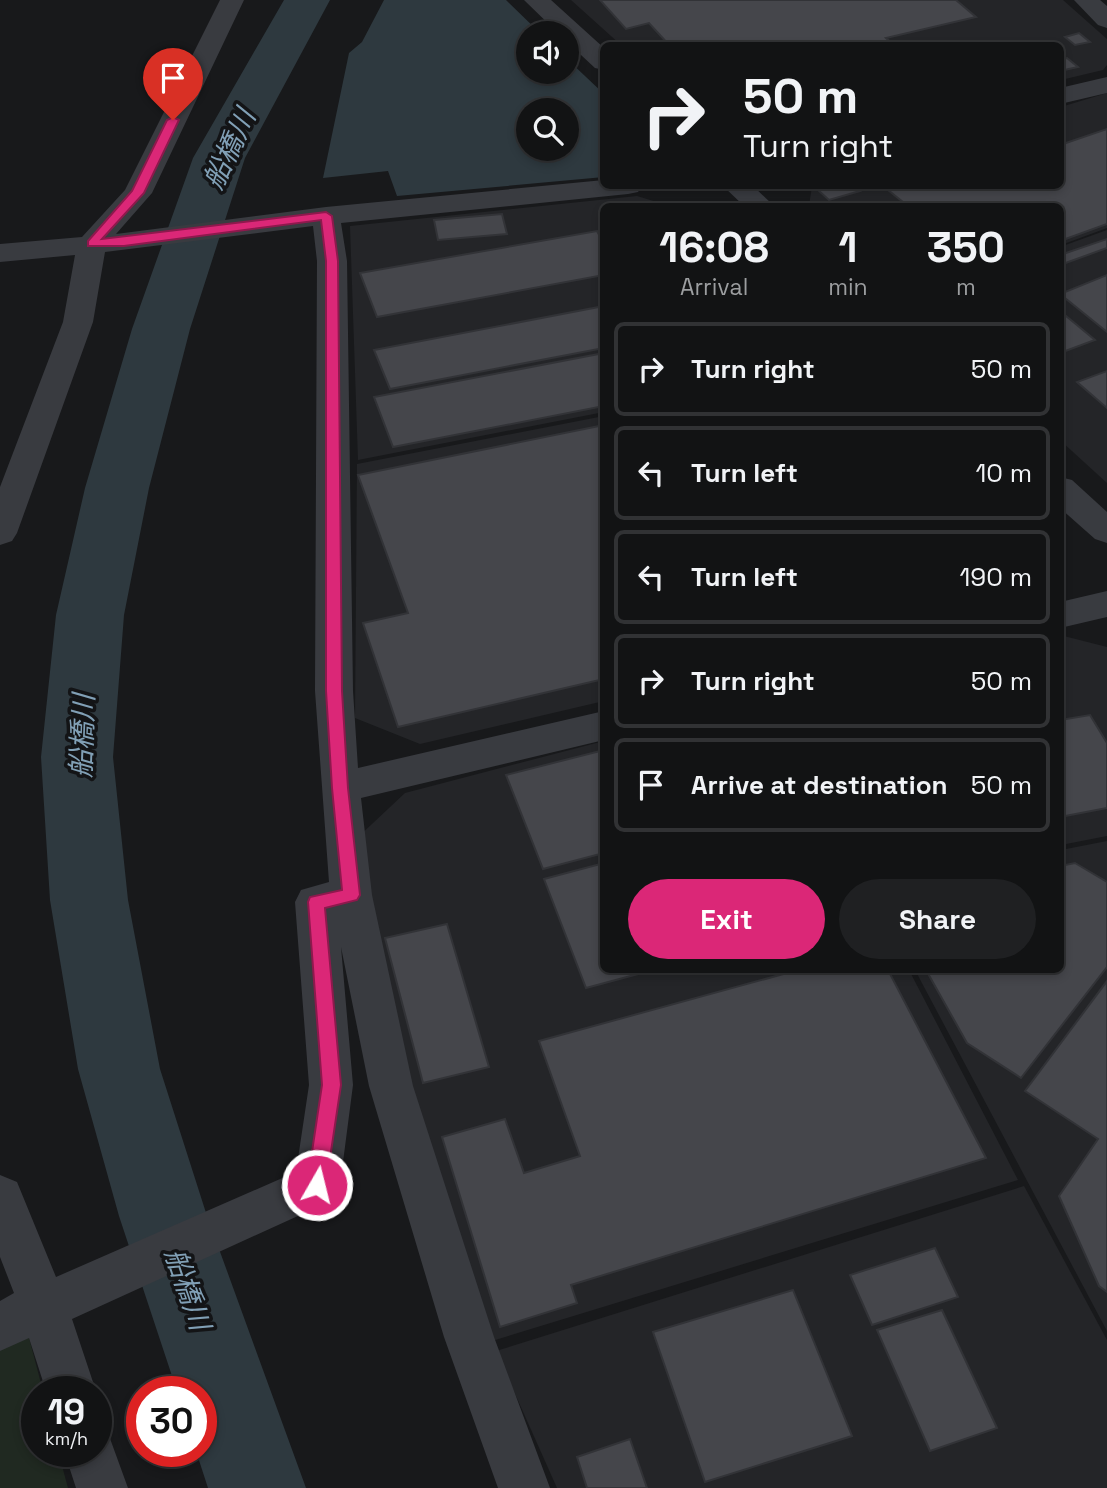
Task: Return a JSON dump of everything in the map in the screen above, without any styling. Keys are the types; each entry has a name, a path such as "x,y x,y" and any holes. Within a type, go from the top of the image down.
{"street":[{"path":"0,533 108,243 138,193 232,0"},
{"path":"536,0 600,58"},
{"path":"1086,0 1107,20"},
{"path":"1064,95 1107,85"},
{"path":"0,254 326,216 600,189"},
{"path":"740,189 757,203"},
{"path":"326,216 332,261 334,691 351,895 391,1086 469,1337 524,1488"},
{"path":"1064,492 1107,531"},
{"path":"1064,614 1107,604"},
{"path":"340,788 600,726"},
{"path":"0,1327 317,1185 331,1085 316,902 351,895"},
{"path":"0,1197 56,1301 68,1376"},
{"path":"95,1467 102,1488"}],"shaded area":[{"path":"384,0 506,0 528,21 516,21 516,84 579,84 579,70 600,90 600,177 397,196 388,171 323,178 349,53 362,42"},
{"path":"571,0 1063,0 1107,39 1107,65 1103,70 1064,79 1064,42 618,42"},
{"path":"1107,93 1107,228 1064,244 1064,203 809,203 812,189 1064,189 1064,106"},
{"path":"637,196 660,203 600,203 600,413 358,460 350,226"},
{"path":"1107,230 1107,483 1064,444 1064,246"},
{"path":"600,417 600,702 420,744 355,718 357,464"},
{"path":"1064,636 1107,647 1107,836 1064,844"},
{"path":"600,742 600,973 911,973 1018,1180 492,1341 405,1079 356,839 405,793"},
{"path":"1107,841 1107,1331 917,973 1064,973 1064,849"},
{"path":"1024,1186 1107,1340 1107,1488 557,1488 496,1351"},
{"path":"28,1334 39,1376 21,1376 21,1467 62,1467 68,1488 0,1488 0,1347"}],"building":[{"path":"600,0 956,0 976,17 886,38 890,42 666,42 649,23 626,29"},
{"path":"1079,33 1090,42 1075,45 1065,37"},
{"path":"1067,58 1078,67 1064,70 1064,59"},
{"path":"1107,129 1107,224 1064,240 1064,203 904,203 887,189 1064,189 1064,144"},
{"path":"858,189 860,191 829,200 818,190"},
{"path":"502,214 507,234 438,240 434,220"},
{"path":"597,231 600,237 600,276 377,317 360,273"},
{"path":"1107,239 1107,248 1064,264 1064,254"},
{"path":"1107,275 1107,332 1064,297 1064,292"},
{"path":"600,307 600,349 390,389 374,350"},
{"path":"1064,314 1095,340 1064,352"},
{"path":"600,354 600,407 393,447 374,397"},
{"path":"1107,371 1107,408 1077,382"},
{"path":"600,426 600,680 398,727 363,623 408,613 358,475"},
{"path":"1090,715 1107,743 1107,808 1064,816 1064,719"},
{"path":"600,751 600,854 543,869 506,775"},
{"path":"1075,863 1107,882 1107,967 1021,1078 967,1043 928,973 1064,973 1064,865"},
{"path":"600,864 600,973 642,973 586,988 544,879"},
{"path":"447,924 489,1067 423,1083 385,938"},
{"path":"787,973 890,973 986,1158 571,1285 577,1303 500,1327 442,1137 505,1119 524,1173 580,1156 539,1041"},
{"path":"1107,981 1107,1292 1099,1286 1059,1196 1098,1139 1025,1091"},
{"path":"935,1248 958,1297 872,1325 850,1275"},
{"path":"793,1290 852,1436 705,1482 653,1332"},
{"path":"942,1310 997,1428 930,1451 877,1330"},
{"path":"630,1439 647,1488 587,1488 577,1457"}],"waterway":[{"name":"船橋川","path":"257,1488 163,1216 119,1069 89,900 77,757 90,615 117,488 161,329 219,158 307,0"}],"route":[{"path":"173,120 138,193 92,243 124,242 326,216 332,261 334,691 351,895 316,902 331,1085 317,1185"}]}
